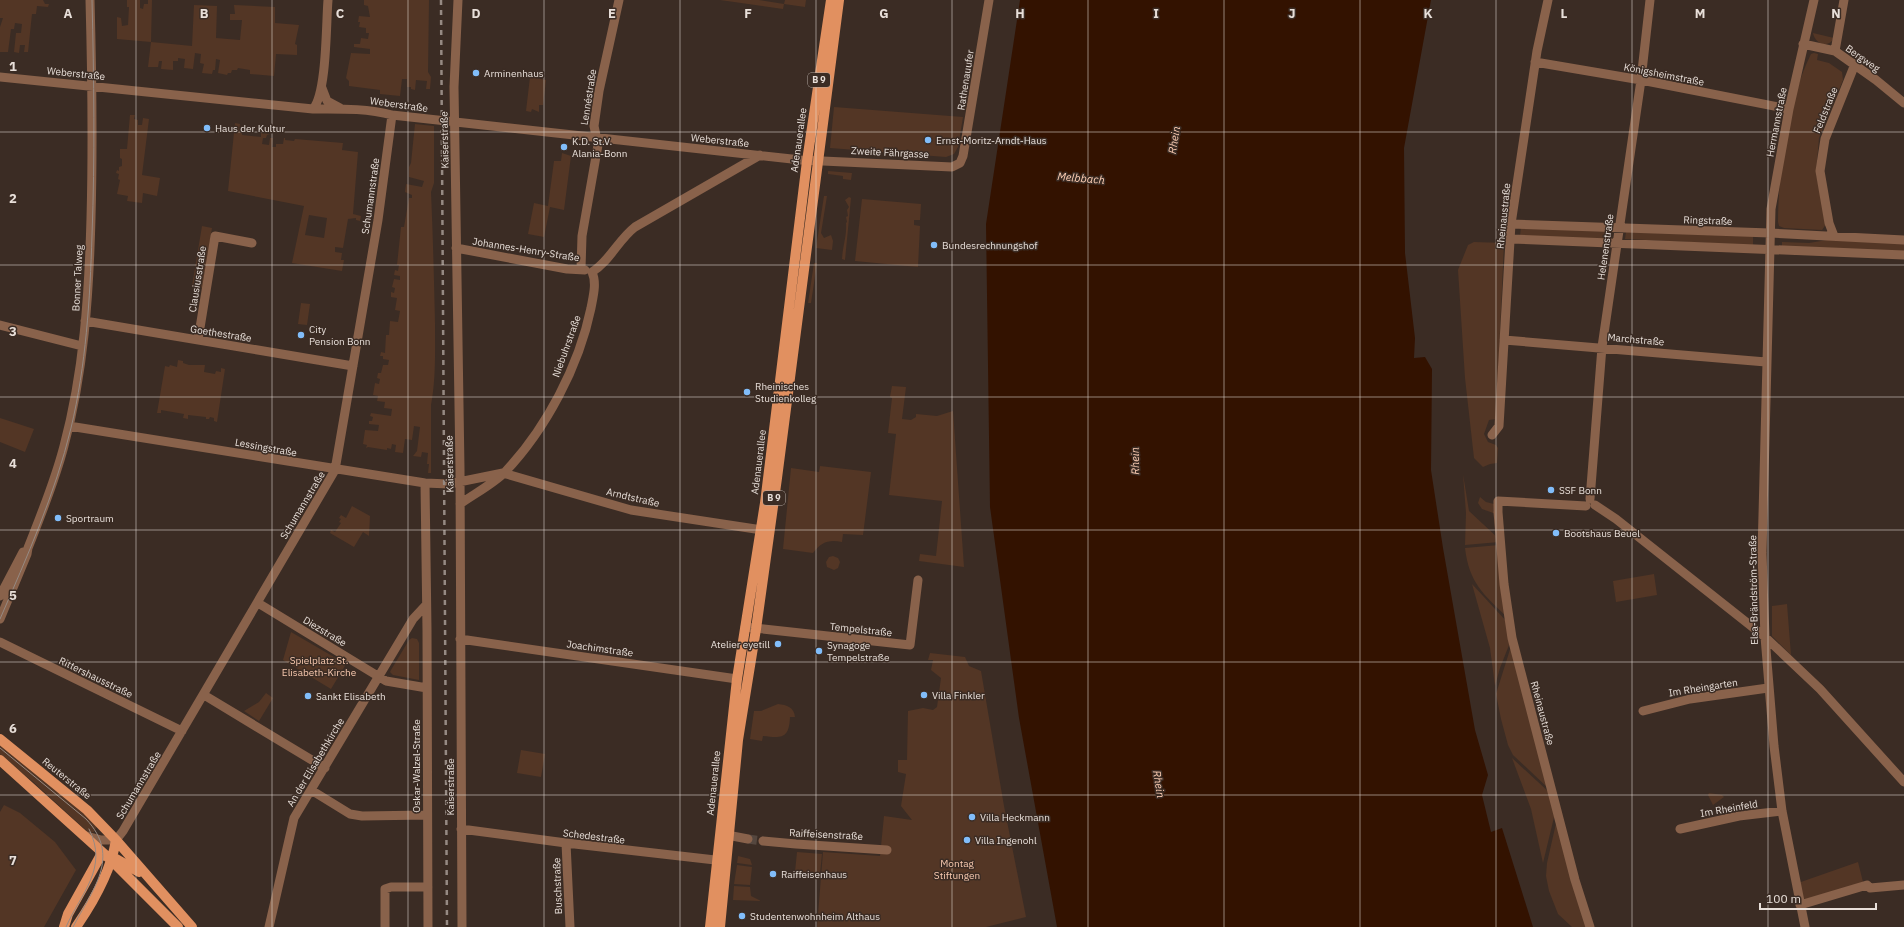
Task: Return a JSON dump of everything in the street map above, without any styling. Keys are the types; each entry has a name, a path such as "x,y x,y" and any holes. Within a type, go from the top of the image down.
{"main road":[{"name":"Adenauerallee","path":"720,927 721,861 737,679 762,530 807,161 831,0"},
{"name":"Adenauerallee","path":"710,927 727,835 738,740 756,629 839,0"},
{"name":"Reuterstraße","path":"0,739 86,810 116,840 192,927"},
{"path":"0,760 102,853 149,879"},
{"path":"76,927 98,890 112,858 116,840"},
{"path":"64,927 68,914 102,853"},
{"path":"112,858 178,927"}],"street":[{"name":"Bonner Talweg","path":"0,619 27,554 54,479 69,426 82,346 85,321 90,233 92,86 90,0"},
{"path":"313,109 318,101 322,86 328,0"},
{"name":"Kaiserstraße","path":"458,0 455,53 455,127 460,482 462,927"},
{"name":"Lennéstraße","path":"581,269 582,236 598,145 593,129 599,91 619,0"},
{"name":"Rathenauufer","path":"960,163 963,156 989,0"},
{"name":"Rheinaustraße","path":"1492,435 1499,426 1511,224 1535,62 1548,0"},
{"name":"Helenenstraße","path":"1590,503 1602,348 1616,243 1642,80 1650,0"},
{"name":"Hermannstraße","path":"1769,249 1772,199 1789,109 1814,0"},
{"path":"1835,51 1844,0"},
{"name":"Bergweg","path":"1803,44 1835,51 1855,64 1904,103"},
{"name":"Königsheimstraße","path":"1535,62 1642,80 1789,109"},
{"name":"Feldstraße","path":"1834,236 1826,208 1820,172 1824,139 1855,64"},
{"name":"Weberstraße","path":"0,77 313,109 343,109 379,112 455,127 596,138 807,161 818,160"},
{"path":"322,86 326,101 343,109"},
{"name":"Schumannstraße","path":"116,840 123,831 336,470 352,366 378,220 392,115"},
{"path":"592,272 600,267 624,235 635,227 760,155"},
{"name":"Zweite Fährgasse","path":"818,160 952,166 960,163"},
{"name":"Ringstraße","path":"1511,224 1770,233 1904,240"},
{"name":"Clausiusstraße","path":"198,340 215,236 252,243"},
{"path":"1511,239 1904,255"},
{"name":"Elsa-Brändström-Straße","path":"1769,249 1766,433 1762,553 1765,637 1768,688 1782,811 1805,927"},
{"name":"Johannes-Henry-Straße","path":"456,252 567,269 581,269 592,272"},
{"name":"Niebuhrstraße","path":"460,504 503,473 528,445 569,375 587,328 594,290 595,278 592,272"},
{"name":"Goethestraße","path":"85,321 352,366"},
{"path":"0,325 82,346"},
{"name":"Marchstraße","path":"1504,340 1766,362"},
{"name":"Lessingstraße","path":"69,426 424,483 439,485 460,482"},
{"path":"460,482 503,473"},
{"name":"Arndtstraße","path":"503,473 631,510 762,530"},
{"path":"424,483 426,605"},
{"name":"Rheinaustraße","path":"1590,503 1498,500 1501,550 1512,638 1575,880 1590,927"},
{"path":"1590,503 1616,519 1765,637 1820,689 1904,782"},
{"name":"Bonner Talweg","path":"0,596 21,555 28,548"},
{"name":"Tempelstraße","path":"745,627 910,646 918,580"},
{"name":"Diezstraße","path":"258,603 380,678 386,681 427,688"},
{"name":"An der Elisabethkirche","path":"269,927 294,818 380,678 413,619 426,605"},
{"name":"Oskar-Walzel-Straße","path":"426,605 428,927"},
{"name":"Rittershausstraße","path":"0,642 182,731"},
{"name":"Joachimstraße","path":"460,642 737,679"},
{"name":"Im Rheingarten","path":"1643,711 1690,699 1768,688"},
{"path":"204,694 325,768"},
{"path":"311,790 350,814 362,816 427,815"},
{"name":"Im Rheinfeld","path":"1680,830 1739,816 1782,811"},
{"name":"Schedestraße","path":"461,832 721,861"},
{"path":"80,834 94,838 116,840"},
{"path":"727,835 748,839"},
{"name":"Raiffeisenstraße","path":"763,841 887,850"},
{"name":"Buschstraße","path":"566,843 570,927"},
{"path":"1800,905 1867,885 1870,888 1904,885"},
{"path":"384,927 385,889 391,886 428,887"}],"green space":[{"path":"0,0 43,0 45,4 49,4 48,7 37,6 36,14 32,14 28,52 24,52 25,45 20,45 19,53 14,52 16,33 21,33 22,24 15,23 14,29 11,29 8,52 0,52 0,27 3,18 0,18"},
{"path":"127,0 140,0 140,8 143,9 144,4 148,4 148,0 152,0 151,42 117,39 117,17 121,18 122,26 128,25 129,7 127,7"},
{"path":"364,0 429,0 428,72 431,77 430,89 426,89 427,81 416,80 415,90 411,89 411,87 407,87 407,79 402,79 400,96 380,94 380,90 349,86 349,81 346,78 351,53 370,54 370,49 354,47 354,44 360,44 361,38 368,39 369,33 366,33 366,28 359,27 360,22 358,22 359,16 370,17 368,6 364,5"},
{"path":"720,0 759,0 784,4 783,9"},
{"path":"785,0 806,0 805,7 784,4"},
{"path":"194,5 217,6 216,38 240,40 242,20 230,20 230,14 235,14 234,5 275,7 275,23 299,25 295,44 297,45 297,55 276,54 274,76 250,74 250,70 238,68 237,70 232,70 231,73 228,73 227,75 218,73 220,60 216,59 215,70 213,70 212,74 202,73 204,64 200,63 201,54 195,53 193,69 184,68 185,59 178,58 178,61 173,61 173,70 161,69 162,61 159,61 158,67 148,67 151,42 192,46"},
{"path":"1813,33 1834,38 1828,43 1822,44 1816,40"},
{"path":"1811,54 1818,54 1817,60 1829,63 1842,72 1843,80 1819,138 1816,173 1826,224 1822,230 1784,228 1779,226 1778,222 1780,182 1786,136 1803,72"},
{"path":"530,77 546,80 543,105 539,105 539,112 532,109 531,112 526,111"},
{"path":"834,107 963,117 958,147 954,154 946,157 830,148"},
{"path":"130,115 135,115 134,119 138,120 138,125 142,125 143,118 149,119 142,175 160,178 157,196 143,193 142,203 127,201 128,196 117,194 120,180 118,179 119,174 116,173 117,170 119,171 119,167 122,166 120,149 127,149"},
{"path":"235,123 240,124 239,130 242,131 242,135 261,137 261,133 270,134 267,135 266,138 263,138 262,144 269,145 270,138 273,138 272,147 276,147 276,144 283,144 285,138 285,140 294,141 295,139 343,143 342,150 358,152 353,214 361,216 360,221 356,220 356,218 348,219 343,248 335,247 335,252 342,253 341,260 344,260 342,271 292,263 304,206 228,191","holes":["309,215 327,218 324,238 305,235"]},
{"path":"415,124 434,126 434,183 431,192 435,354 434,385 431,405 431,473 428,473 428,453 422,452 421,457 413,456 417,451 420,427 414,426 412,440 405,439 403,453 395,452 396,445 392,444 391,449 387,448 387,450 366,448 367,445 363,444 365,430 378,431 379,425 369,424 369,421 372,421 373,417 370,416 371,413 391,416 392,409 384,408 385,402 377,401 378,396 373,395 375,383 379,384 380,379 377,378 378,373 381,373 383,365 388,365 389,360 383,359 383,356 380,356 381,352 385,353 386,335 389,335 390,321 398,322 400,311 395,310 397,298 391,297 391,292 394,293 395,288 392,287 394,279 400,280 400,276 394,275 395,270 398,271 399,265 397,265 401,227 404,227 409,198 412,198 412,195 405,192 406,184 422,187 424,181 409,177"},
{"path":"562,153 571,156 564,210 550,207 544,237 528,234 534,203 548,206 554,161 561,161"},
{"path":"828,171 852,173 851,180 843,179 843,176 828,174"},
{"path":"824,196 827,196 821,233 824,238 831,235 833,241 832,250 816,248"},
{"path":"849,197 851,198 845,260 842,259 847,222 846,217 848,216 847,210 849,207 845,200"},
{"path":"862,199 921,204 920,220 914,220 914,225 920,226 918,267 855,261"},
{"path":"202,226 212,228 202,288 192,286"},
{"path":"1521,227 1611,231 1610,240 1520,236"},
{"path":"1626,232 1753,236 1753,245 1625,239"},
{"path":"1827,240 1904,243 1904,252 1782,247 1782,242 1809,243"},
{"path":"1474,242 1504,243 1496,419 1489,420 1484,434 1488,442 1496,445 1498,448 1497,463 1483,467 1474,458 1465,378 1458,270 1468,245"},
{"path":"814,263 817,263 811,303 808,303"},
{"path":"301,303 310,304 307,325 298,324"},
{"path":"178,360 189,365 205,365 204,372 215,374 216,371 221,372 221,368 225,369 217,422 214,421 214,418 210,417 209,419 206,419 206,417 188,415 188,419 183,418 184,414 161,410 161,413 157,413 165,366 169,367 170,365 177,367"},
{"path":"892,386 906,387 902,419 911,420 916,417 916,414 937,416 953,411 964,567 919,561 920,554 936,556 942,501 889,495 896,434 888,433"},
{"path":"0,418 34,429 25,452 0,442"},
{"path":"820,466 871,472 863,535 843,534 842,542 826,542 819,546 813,553 783,549 791,468 819,472"},
{"path":"1463,474 1469,511 1498,538 1499,542 1465,545 1466,513"},
{"path":"1480,497 1486,502 1494,504 1493,511 1496,514 1482,509 1478,503"},
{"path":"352,506 370,516 369,536 363,532 354,547 330,533 331,530 335,532 341,523 339,522 341,519 339,518 341,515 346,518"},
{"path":"1499,545 1508,618 1479,588 1470,570 1465,548"},
{"path":"833,556 838,558 840,562 838,568 834,570 827,567 826,562 829,557"},
{"path":"1654,574 1657,595 1616,602 1613,581"},
{"path":"1472,584 1508,623 1511,640 1495,686 1490,648"},
{"path":"1787,604 1791,655 1772,636 1772,606"},
{"name":"Spielplatz St. Elisabeth-Kirche","path":"291,632 346,664 331,689 283,660"},
{"path":"412,638 417,639 419,643 419,680 393,675 390,672 409,640"},
{"path":"1512,643 1548,788 1513,755 1508,745 1501,719 1496,694"},
{"name":"Montag Stiftungen","path":"930,653 965,657 969,666 981,671 1004,806 1026,917 986,927 817,927 823,852 880,856 884,816 912,820 901,806 906,774 898,772 898,760 907,760 908,711 923,708 933,710 937,707 941,678 931,670 933,660 928,660"},
{"path":"266,693 273,698 259,721 244,711 259,702"},
{"path":"778,704 790,707 795,717 790,717 788,730 786,733 780,737 763,736 762,741 750,739 754,711 761,711"},
{"path":"0,744 79,809 97,826 94,832 89,833 32,781 0,756"},
{"path":"521,750 545,754 541,777 517,773"},
{"path":"1512,758 1551,794 1555,813 1543,863 1531,809"},
{"path":"1709,793 1722,795 1724,797 1713,805 1708,795"},
{"path":"4,805 20,813 55,842 76,870 44,927 0,927 0,812"},
{"path":"1557,819 1586,927 1572,927 1558,914 1549,891 1546,876 1547,863"},
{"path":"797,852 822,854 820,874 795,872"},
{"path":"738,856 750,859 752,865 737,863"},
{"path":"1858,862 1863,882 1807,900 1803,899 1798,883"},
{"path":"737,865 752,867 750,885 734,884"},
{"path":"734,886 750,887 751,896 761,901 733,900"}],"water":[{"path":"1020,0 1431,0 1404,148 1405,253 1415,338 1414,358 1425,357 1432,369 1431,470 1475,730 1488,775 1482,795 1491,832 1502,828 1533,927 1057,927 1019,718 990,507 986,224"}],"tunnel":[{"path":"748,839 763,841"}],"tram line":[{"path":"0,619 40,525 57,477 71,428 84,356 93,206 94,118 92,0"},
{"path":"0,748 86,819 97,833 102,847 103,860 100,873 95,887 73,927"},
{"path":"66,927 91,880 94,868 96,856 94,843 89,829"}],"railway":[{"path":"441,0 447,927"}],"place":[{"name":"Arminenhaus","path":"476,73"},
{"name":"Haus der Kultur","path":"207,128"},
{"name":"Ernst-Moritz-Arndt-Haus","path":"928,140"},
{"name":"K.D. St.V. Alania-Bonn","path":"564,147"},
{"name":"Bundesrechnungshof","path":"934,245"},
{"name":"City Pension Bonn","path":"301,335"},
{"name":"Rheinisches Studienkolleg","path":"747,392"},
{"name":"SSF Bonn","path":"1551,490"},
{"name":"Sportraum","path":"58,518"},
{"name":"Bootshaus Beuel","path":"1556,533"},
{"name":"Atelier eyetill","path":"778,644"},
{"name":"Synagoge Tempelstraße","path":"819,651"},
{"name":"Villa Finkler","path":"924,695"},
{"name":"Sankt Elisabeth","path":"308,696"},
{"name":"Villa Heckmann","path":"972,817"},
{"name":"Villa Ingenohl","path":"967,840"},
{"name":"Raiffeisenhaus","path":"773,874"},
{"name":"Studentenwohnheim Althaus","path":"742,916"}],"water label":[{"name":"Rhein","path":"1174,140"},
{"name":"Melbbach","path":"1081,178"},
{"name":"Rhein","path":"1135,461"},
{"name":"Rhein","path":"1159,784"}]}
